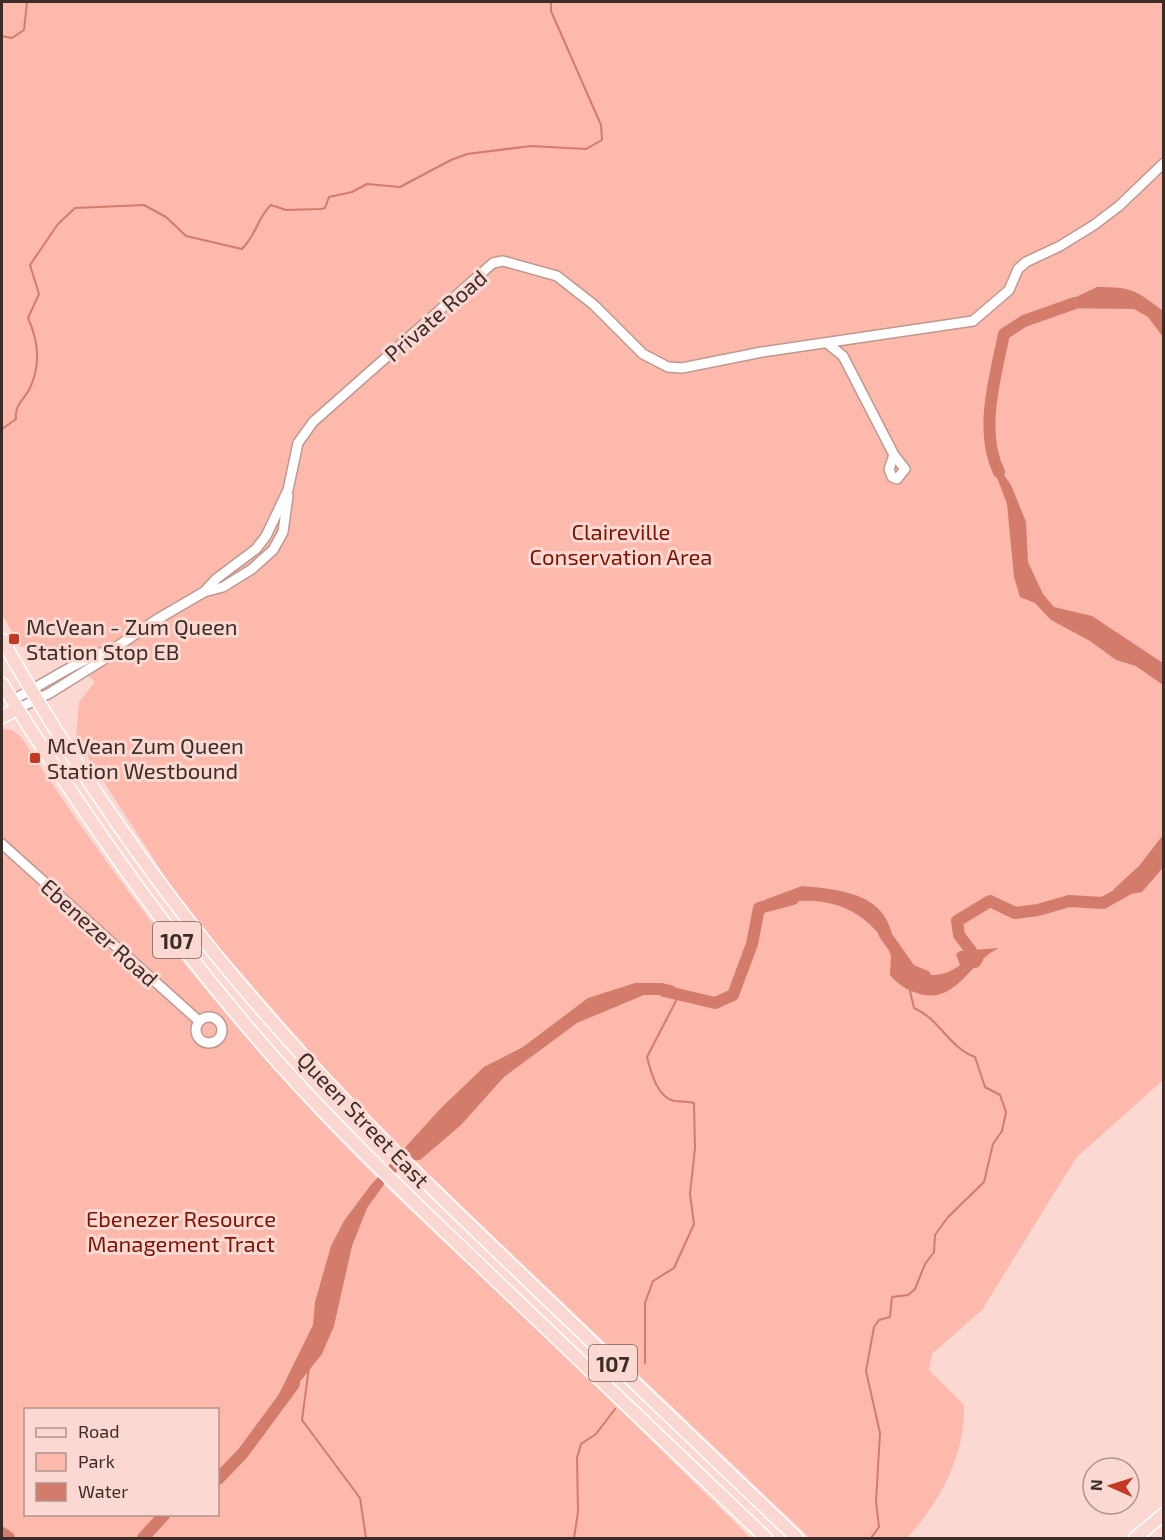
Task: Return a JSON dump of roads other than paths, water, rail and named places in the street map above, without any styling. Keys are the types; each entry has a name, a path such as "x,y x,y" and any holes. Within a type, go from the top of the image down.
{"main road":[{"name":"Queen Street East","path":"2,640 34,695 112,816 196,930 308,1062 378,1137 797,1539"},
{"name":"Queen Street East","path":"2,684 10,705 97,832 180,944 269,1052 363,1152 415,1203 766,1539"},
{"path":"2,717 10,705"},
{"path":"1135,1539 1164,1514"}],"street":[{"name":"Private Road","path":"34,695 103,660 115,648 204,592 223,587 252,569 273,550 283,532 287,517 288,490 298,443 313,422 493,263 502,261 557,276 586,299 644,354 668,367 682,368 973,321 1009,290 1018,269 1026,262 1060,246 1094,225 1119,206 1164,163"},
{"path":"827,343 843,356 894,455"},
{"path":"10,705 34,695"},
{"name":"Ebenezer Road","path":"2,844 198,1021"}],"water":[{"path":"1097,287 1133,291 1154,304 1163,311 1163,337 1148,317 1134,309 1053,308"},
{"path":"992,458 1011,485 1026,522 1028,562 1043,594 1054,607 1092,616 1163,663 1163,685 1136,666 1116,660 1090,641 1051,620 1035,603 1020,597 1014,577 1007,504 992,464"},
{"path":"1163,835 1163,867 1161,870 1142,892 1113,897 1114,889 1139,866"},
{"path":"802,886 849,893 875,906 884,916 891,930 894,948 890,950 878,933 863,919 847,909 830,903 793,902 754,913 755,908 767,899"},
{"path":"999,948 979,962 961,981 942,994 930,996 917,993 902,986 890,975 891,954 916,971 933,975 951,971 960,965 956,954 960,951"},
{"path":"635,983 662,983 674,986 679,995 644,995 577,1023 504,1077 461,1125 420,1160 409,1161 388,1179 367,1208 352,1246 334,1326 322,1354 290,1394 276,1400 313,1325 315,1302 331,1246 344,1221 370,1186 441,1108 484,1067 523,1047 588,998"}],"waterway":[{"path":"2,36 12,38 24,30 27,2"},
{"path":"2,429 16,419 18,407 33,381 37,363 36,345 28,318 39,294 30,265 58,224 75,208 144,205 166,217 186,236 242,249 271,205 286,210 320,209 325,208 329,197 352,192 367,184 400,187 467,154 531,146 586,149 602,140 601,125 551,11 551,2"},
{"path":"999,472 993,456 989,422 993,386 1004,334 1024,321 1075,303"},
{"path":"975,962 977,959 959,935 957,921 990,901 1015,913 1038,910 1069,901 1103,903 1128,889"},
{"path":"664,991 715,1003 733,995 752,944 759,908 793,899"},
{"path":"884,933 910,970 925,976"},
{"path":"890,950 891,954"},
{"path":"871,1538 879,1527 876,1502 880,1433 866,1371 874,1327 879,1320 890,1317 892,1297 908,1295 915,1289 925,1264 934,1252 935,1235 948,1217 984,1182 993,1144 1002,1131 1006,1112 1000,1095 985,1087 975,1057 958,1047 931,1019 914,1008 910,991"},
{"path":"645,1363 645,1303 653,1281 674,1268 694,1224 690,1194 695,1148 694,1103 674,1101 663,1095 647,1057 679,995"},
{"path":"309,1367 302,1420 360,1498 366,1538"},
{"path":"219,1478 243,1453 294,1384"},
{"path":"574,1538 578,1512 577,1458 581,1444 596,1434 615,1409"},
{"path":"143,1538 163,1516"},
{"path":"2,1533 9,1538"}],"place":[{"name":"McVean - Zum Queen Station Stop EB","path":"14,639"},
{"name":"McVean Zum Queen Station Westbound","path":"35,758"}],"park label":[{"name":"Claireville Conservation Area","path":"621,544"},
{"name":"Ebenezer Resource Management Tract","path":"181,1230"}]}
